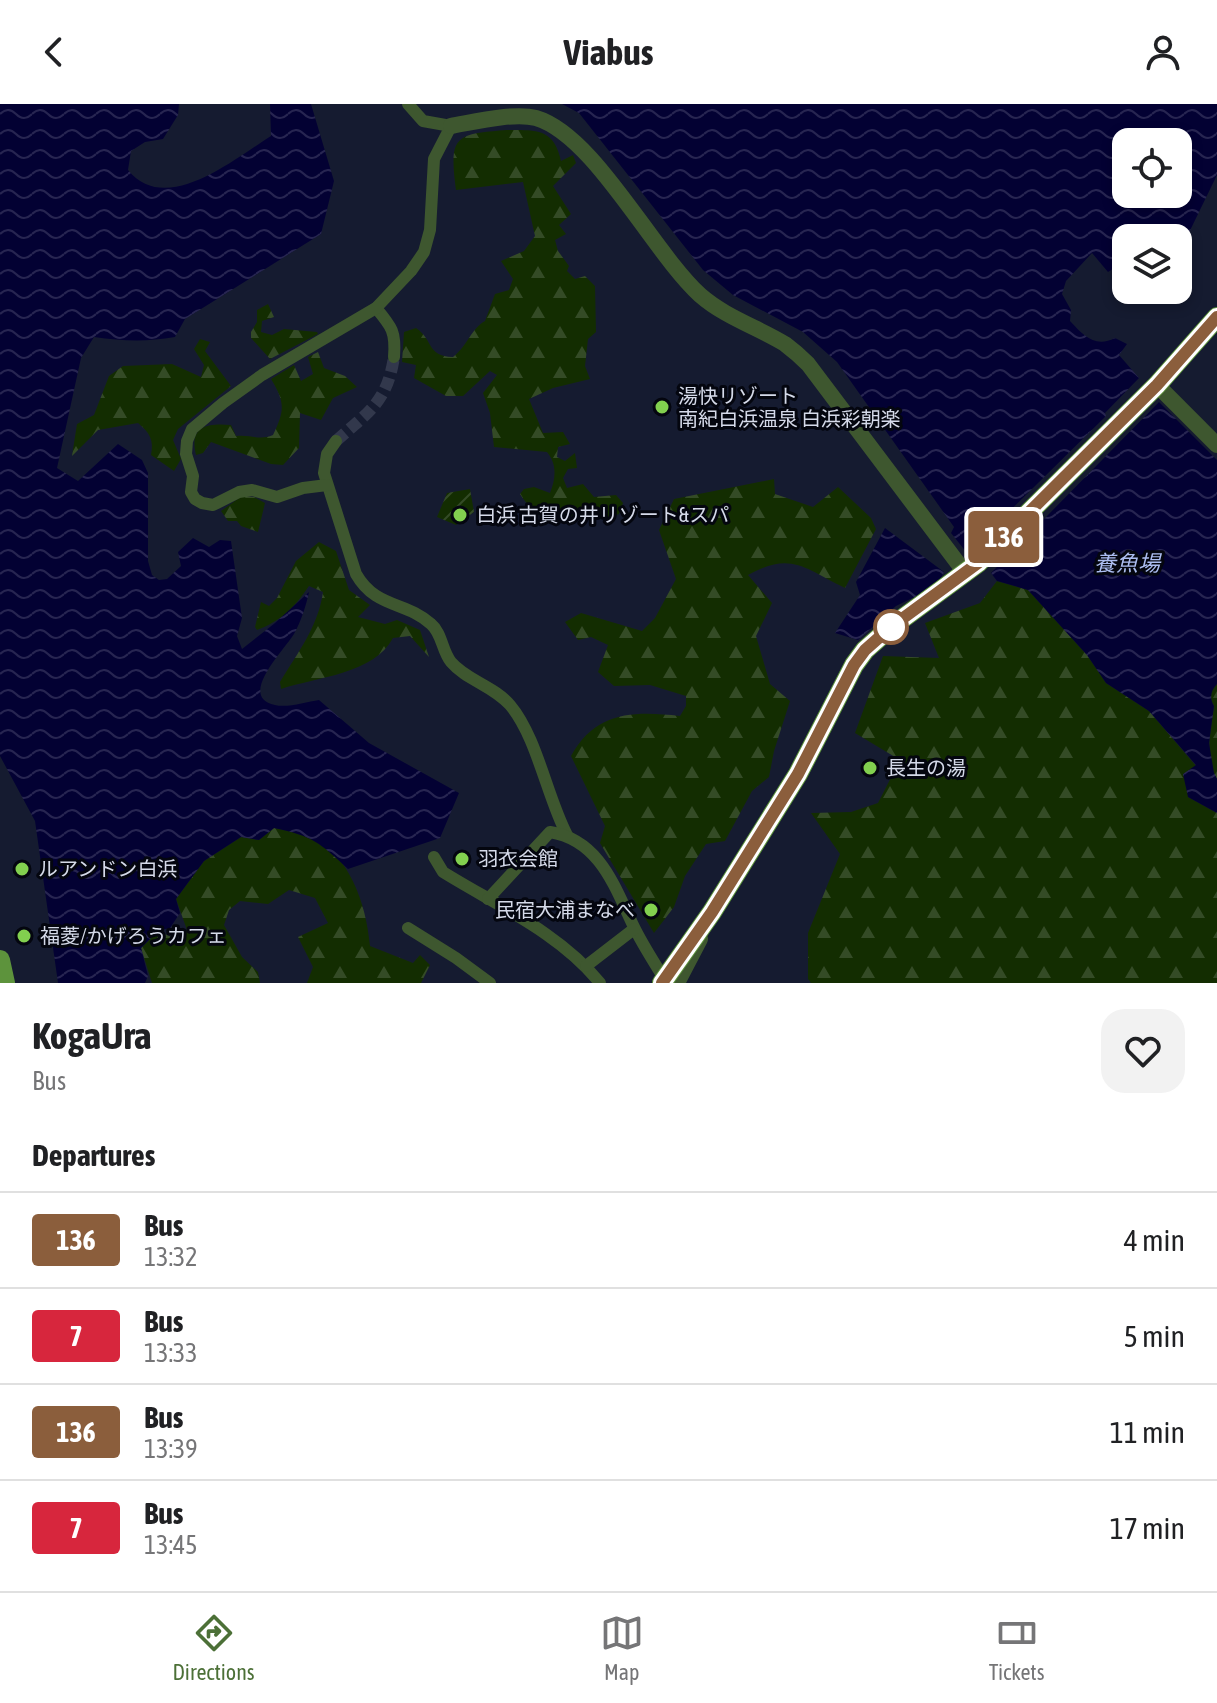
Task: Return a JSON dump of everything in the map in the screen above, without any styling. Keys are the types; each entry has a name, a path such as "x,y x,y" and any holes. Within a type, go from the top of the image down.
{"main road":[{"path":"668,982 798,774 854,665 865,650 891,627 966,574 1157,385 1217,317"},
{"path":"0,960 5,983"}],"street":[{"path":"408,104 423,121 451,126 533,117 561,129 592,159 677,271 702,297 730,316 786,345 808,364 966,574"},
{"path":"327,485 303,488 277,497 252,490 239,492 213,505 202,503 191,492 193,476 186,454 187,441 192,429 202,420 262,375 376,308 411,271 424,252 430,230 434,159 451,126"},
{"path":"376,308 393,328 394,357"},
{"path":"1157,385 1217,445"},
{"path":"336,441 327,454 324,473 356,574 380,600 422,617 435,626 451,663 488,686 510,705 531,745 567,835"},
{"path":"488,899 550,832 567,835 593,853 614,882 634,929 668,982"},
{"path":"434,857 443,872 563,947 586,966 600,983"},
{"path":"408,928 490,983"},
{"path":"586,966 634,929"}],"green space":[{"path":"507,130 542,133 554,142 561,161 573,155 576,163 553,186 571,214 559,225 566,234 555,240 558,251 569,266 567,271 575,279 585,276 595,286 596,332 588,339 585,366 590,379 553,388 529,399 543,433 563,432 570,444 558,447 557,457 565,461 575,453 577,468 568,469 563,478 567,488 583,484 594,497 616,495 623,503 619,514 611,517 574,516 555,521 543,517 528,505 520,494 524,489 534,487 550,493 554,466 547,452 494,447 490,413 483,393 497,375 490,371 463,396 446,396 414,378 416,365 402,362 404,332 416,328 434,351 453,357 485,321 495,294 509,290 513,279 501,261 524,251 535,236 523,182 456,190 454,158 459,141 476,133"},
{"path":"268,304 274,317 262,321 261,332 272,335 284,329 318,334 270,359 251,338 257,322 257,310"},
{"path":"200,339 210,342 205,351 231,386 178,429 173,440 181,459 174,471 151,455 150,437 138,423 98,430 72,456 77,424 94,415 109,376 123,366 172,364 201,377 204,365 194,349"},
{"path":"318,352 324,368 345,376 357,387 333,398 321,420 300,413 299,448 283,465 271,464 211,442 203,453 196,455 195,438 202,428 208,426 231,425 236,436 273,435 282,406 271,379 294,365 301,381 313,374 308,357"},
{"path":"774,479 775,494 813,507 838,487 871,518 876,529 845,588 808,569 787,563 748,575 772,603 756,636 770,684 790,701 769,777 752,791 725,841 706,844 685,876 674,907 654,933 600,843 605,826 571,756 581,741 604,722 632,715 680,716 686,706 686,696 650,685 614,686 598,672 608,645 591,637 578,640 565,622 581,613 642,631 655,618 676,579 659,530 674,499"},
{"path":"470,489 474,512 456,525 437,517 447,493"},
{"path":"242,496 254,497 265,503 258,532 241,526 237,521 228,521 221,511"},
{"path":"319,542 336,551 349,590 370,605 358,617 385,624 397,620 420,630 429,657 410,636 393,638 384,650 359,667 281,689 280,682 312,628 323,592 309,586 287,612 257,630 255,627 261,602 269,606 277,598 296,561"},
{"path":"997,581 1028,590 1087,655 1106,683 1149,711 1196,766 1188,797 1217,813 1217,983 811,983 808,979 808,933 840,854 811,813 851,812 878,803 900,760 855,733 883,656 939,658 925,623 980,603"},
{"path":"1217,684 1217,779 1211,762 1210,743 1214,706 1211,694"},
{"path":"274,828 306,835 334,854 345,867 360,897 370,946 413,963 420,955 430,965 421,983 307,983 313,967 298,937 328,923 315,898 289,890 268,904 240,901 229,910 224,925 242,957 258,972 260,983 152,983 141,948 158,931 178,940 187,930 176,899 204,861 241,837 259,840"}],"water":[{"path":"0,104 179,104 178,115 163,139 145,142 131,151 128,170 144,183 161,188 200,179 271,136 270,104 311,104 334,181 321,234 185,319 175,337 134,340 94,337 81,358 57,468 78,481 118,444 142,460 148,473 148,561 152,575 159,580 167,579 181,566 178,552 193,538 209,547 220,540 231,541 242,618 237,636 242,649 309,592 294,634 262,683 260,692 264,700 285,706 319,700 369,743 459,793 440,838 348,869 323,847 298,834 274,828 259,840 241,837 204,861 176,899 180,913 170,928 158,931 141,948 148,976 145,983 58,983 35,821 0,756"},
{"path":"562,104 1217,104 1217,175 1192,226 1112,224 1112,270 1108,272 1092,253 1066,281 1062,294 1071,310 1070,321 1090,339 1102,342 1115,338 1127,344 1119,355 1139,378 1105,413 1106,416 967,553 951,533 954,527 837,362 803,332 733,295 703,270 579,113"},
{"name":"養魚場","path":"1159,402 1217,460 1217,684 1211,694 1214,706 1209,743 1217,779 1217,813 1188,797 1183,774 1196,765 1149,711 1106,683 1087,655 1028,590 997,581 991,573"},
{"path":"885,528 944,572 937,586 896,606 858,640 835,633 860,595 856,582"}],"tunnel":[{"path":"336,441 367,414 381,396 394,357"}],"bus line":[{"name":"136","path":"662,983 712,912 798,774 854,665 865,650 978,563 1157,385 1217,317"}],"place":[{"name":"湯快リゾート 南紀白浜温泉 白浜彩朝楽","path":"662,407"},
{"name":"白浜 古賀の井リゾート&スパ","path":"460,515"},
{"name":"長生の湯","path":"870,768"},
{"name":"羽衣会館","path":"462,859"},
{"name":"ルアンドン白浜","path":"22,869"},
{"name":"民宿大浦まなべ","path":"651,910"},
{"name":"福菱/かげろうカフェ","path":"24,936"}]}
